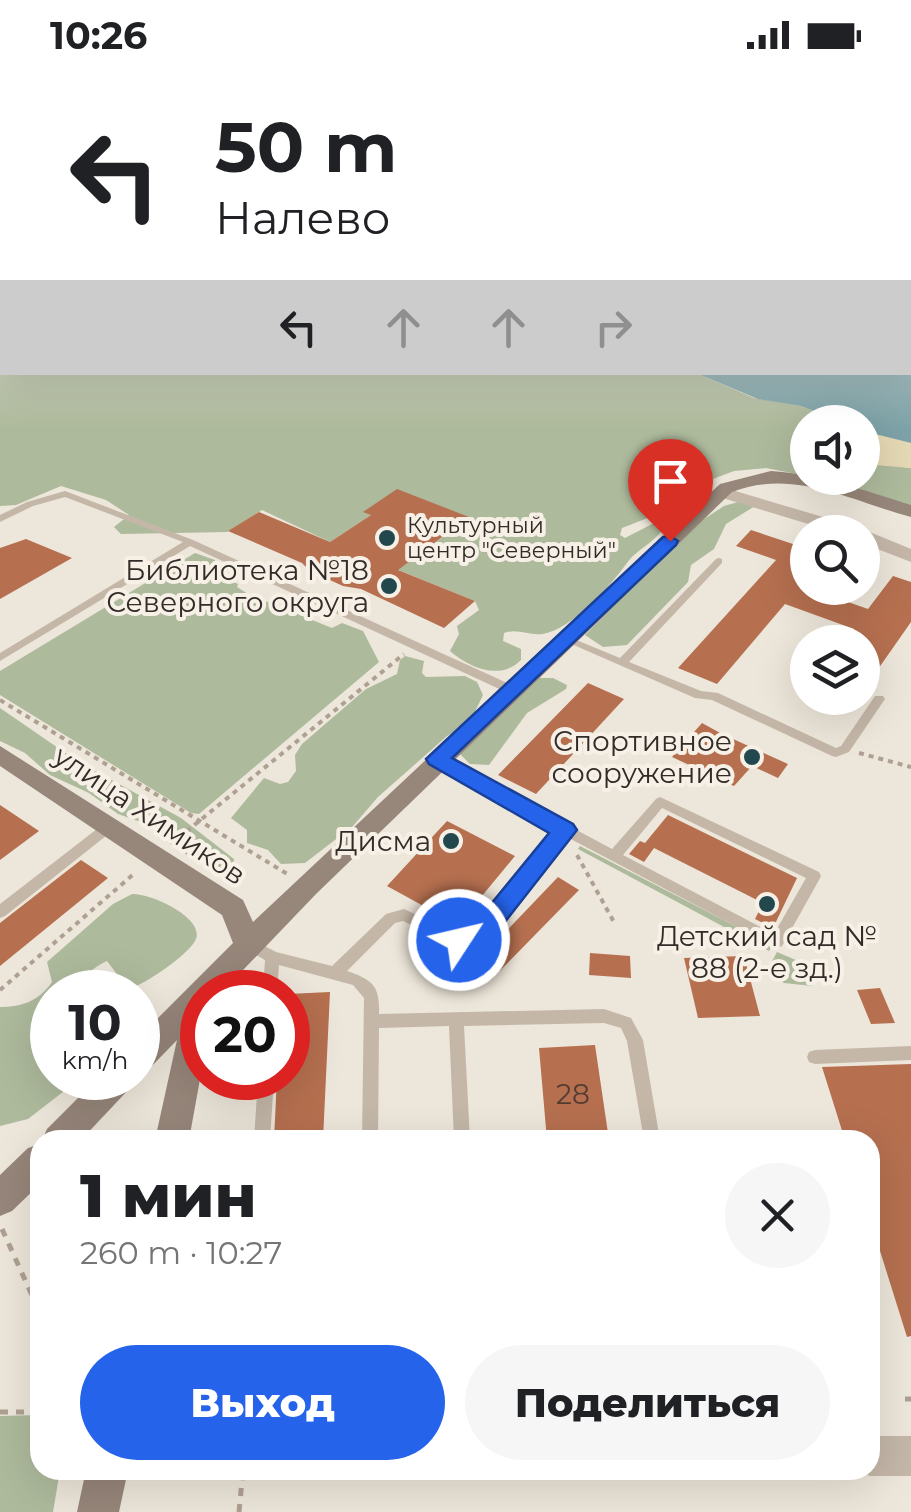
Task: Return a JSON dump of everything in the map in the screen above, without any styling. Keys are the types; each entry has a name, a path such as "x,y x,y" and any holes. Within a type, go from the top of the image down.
{"street":[{"path":"232,970 259,950 306,886 722,492 748,480 782,478 819,484 911,511"},
{"path":"722,492 797,515"},
{"path":"880,543 911,556"},
{"name":"улица Химиков","path":"0,754 234,908 259,950"},
{"path":"160,1035 180,1015"},
{"path":"69,1130 98,1100"},
{"path":"174,1130 180,1100"},
{"path":"880,1456 911,1456"},
{"path":"98,1512 104,1480"}],"lane":[{"path":"0,519 30,504 65,494 190,542 512,690"},
{"path":"0,658 190,542"},
{"path":"622,663 719,561"},
{"path":"565,639 699,695 714,696 836,753 844,749 868,715"},
{"path":"437,759 567,831 777,942 814,876 660,802 615,855"},
{"path":"3,904 111,826"},
{"path":"334,972 391,918 404,914 459,940 481,934 567,831"},
{"path":"259,950 358,981 372,996 370,1130"},
{"path":"259,950 264,970"},
{"path":"372,1021 604,1016 626,1023 635,1040 650,1130"},
{"path":"456,1019 462,1130"},
{"path":"815,1058 911,1053"},
{"path":"263,1130 265,1100"}],"path":[{"path":"0,990 156,854 202,822 415,644"},
{"path":"0,700 306,886"},
{"path":"844,749 911,768"},
{"path":"567,831 615,924"},
{"path":"15,1188 30,1263"},
{"path":"0,1412 30,1412"},
{"path":"239,1512 243,1480"}],"green space":[{"path":"0,375 701,375 754,398 795,405 790,405 790,473 766,468 734,471 705,482 668,510 622,528 620,535 625,538 656,522 666,525 590,605 566,624 543,634 504,633 503,641 521,649 521,660 504,670 485,670 450,651 459,634 457,626 479,610 475,601 391,567 420,545 428,548 469,517 371,515 330,542 262,510 227,532 121,534 114,527 129,515 106,500 61,486 16,505 0,506"},
{"path":"880,464 911,468 911,506 873,495 880,495"},
{"path":"738,502 755,506 726,524 714,549 691,565 688,582 627,645 603,647 585,635 689,529 724,506"},
{"path":"195,553 215,560 216,574 238,584 248,594 332,628 342,623 363,631 379,662 199,814 191,813 0,695 0,671"},
{"path":"405,656 424,661 422,673 426,677 465,676 477,682 483,695 470,722 447,736 378,797 353,826 305,863 281,864 268,850 247,843 247,830 231,818 264,778 280,784 288,782 296,771 295,755 302,744 366,689 397,674"},
{"path":"539,678 553,678 567,685 566,689 527,713 489,765 470,764 460,754"},
{"path":"0,708 77,761 181,818 234,859 234,872 212,868 187,855 147,824 118,814 0,741"},
{"path":"580,846 774,943 769,951 578,849"},
{"path":"132,894 162,902 192,923 196,939 160,972 114,970 107,961 93,970 49,970 47,962 113,904"},
{"path":"777,952 817,969 812,986 784,983 768,969"},
{"path":"30,1001 30,1100 53,1100 28,1119 0,1126 0,1007"},
{"path":"30,1415 30,1480 58,1480 53,1512 0,1512 0,1416"}],"sand":[{"path":"880,435 911,443 911,468 880,465"}],"water":[{"path":"701,375 911,375 911,443 880,435 880,405 795,405 758,399"}],"building":[{"path":"397,489 469,517 398,570 475,601 444,628 361,589 343,586 310,571 302,563 228,531 259,512 330,542 371,515 363,512"},
{"path":"751,530 790,543 790,605 857,605 868,609 880,605 880,593 893,576 911,582 911,622 880,666 880,625 843,625 785,604 717,684 678,668 776,560 736,546"},
{"path":"26,539 72,558 0,599 0,548"},
{"path":"588,683 624,699 536,794 498,775"},
{"path":"702,723 788,764 778,778 752,766 734,786 672,757"},
{"path":"0,805 39,831 0,860"},
{"path":"668,815 797,878 773,928 755,919 763,903 654,848 644,862 629,854 640,841 645,843"},
{"path":"447,821 515,856 458,925 387,886"},
{"path":"81,860 108,878 0,966 0,923"},
{"path":"558,877 579,890 491,980 472,967"},
{"path":"590,953 630,956 631,978 589,975"},
{"path":"744,956 760,1016 698,1018 684,958"},
{"path":"880,988 895,1023 871,1024 857,990"},
{"path":"330,992 323,1130 274,1130 276,1100 310,1100 310,993"},
{"path":"595,1045 608,1130 546,1130 539,1048"},
{"path":"911,1064 911,1336 907,1337 880,1251 880,1130 842,1130 822,1067"}],"place":[{"name":"Культурный центр \"Северный\"","path":"387,538"},
{"name":"Библиотека №18 Северного округа","path":"389,586"},
{"name":"Спортивное сооружение","path":"752,757"},
{"name":"Дисма","path":"451,841"},
{"name":"Детский сад № 88 (2-е зд.)","path":"767,904"}],"route":[{"path":"459,940 481,934 565,830 437,759 670,541"}]}
